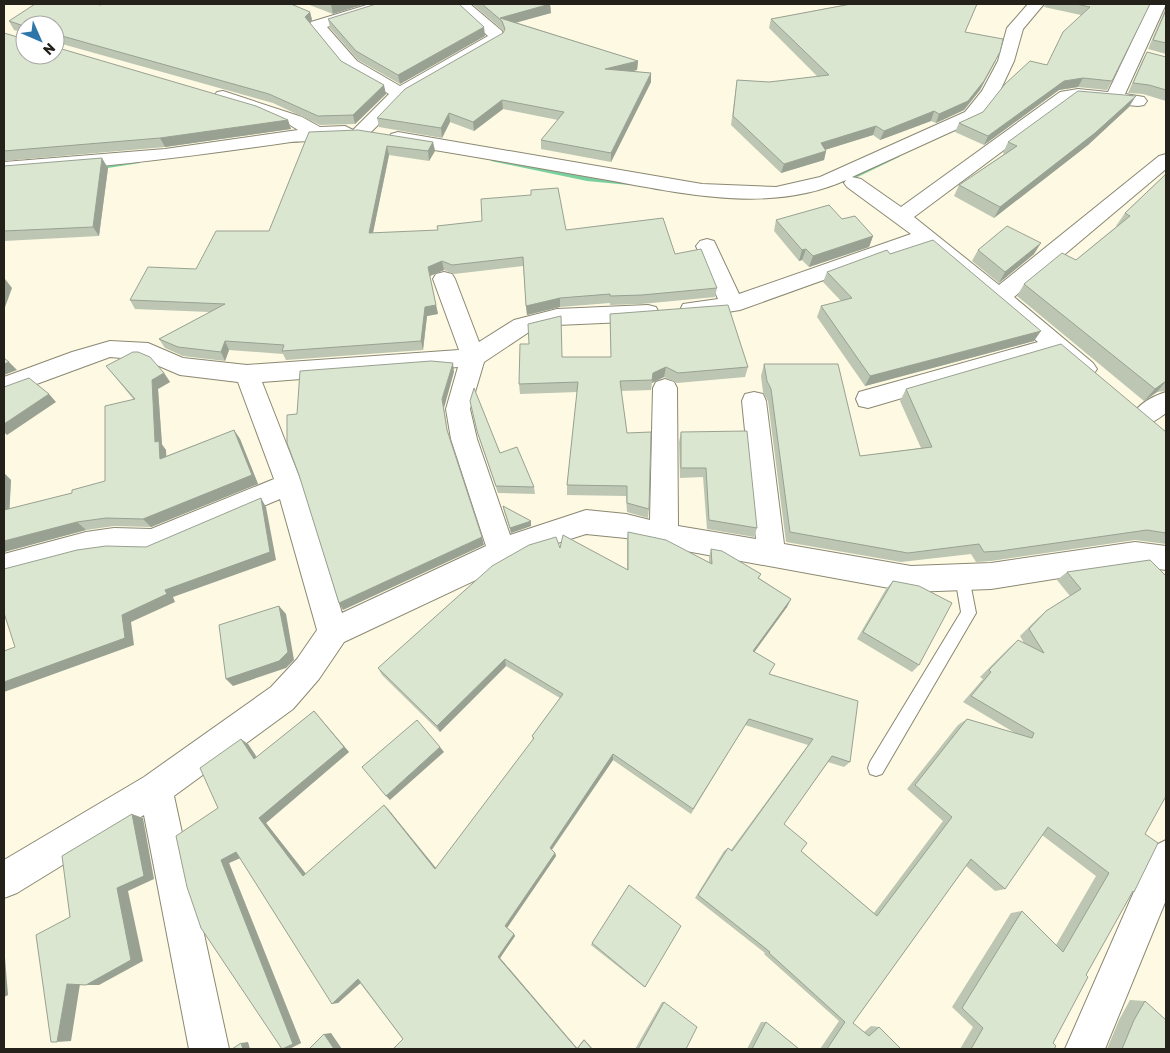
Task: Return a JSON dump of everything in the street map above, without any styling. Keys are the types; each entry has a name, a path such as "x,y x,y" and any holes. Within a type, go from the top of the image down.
{"street":[{"path":"384,4 320,23 317,26 351,65 400,93"},
{"path":"361,131 400,93 496,38 496,34 461,4"},
{"path":"4,168 164,155 316,133 361,131 702,190 776,193 847,178 971,116 990,93 1006,61 1015,28 1036,4"},
{"path":"1114,98 1143,55 1158,4"},
{"path":"306,10 331,21"},
{"path":"203,90 266,109 296,121 316,133"},
{"path":"902,216 1066,96 1078,94 1138,101"},
{"path":"1000,296 1166,160"},
{"path":"847,178 902,216 927,236 1100,381"},
{"path":"4,387 110,349 148,352 180,366 247,374 473,357 522,326 557,317 641,314 732,305 927,236"},
{"path":"707,246 732,305"},
{"path":"444,279 473,357 458,409 464,440 502,554"},
{"path":"868,399 1056,345"},
{"path":"247,374 288,484 333,632"},
{"path":"664,535 665,388"},
{"path":"754,401 771,553"},
{"path":"1144,417 1166,401"},
{"path":"4,566 51,552 114,540 140,544 153,542 288,484"},
{"path":"4,880 156,789 282,698 308,670 333,632 502,554 521,543 586,522 626,526 664,535 911,579 991,576 1135,554 1166,558"},
{"path":"156,789 209,1049"},
{"path":"1085,1049 1166,858"}],"lane":[{"path":"876,768 968,613 962,578"}],"building":[{"path":"35,4 291,4 310,12 305,17 341,61 384,85 353,115 318,116 269,94 65,37 65,15 18,15"},
{"path":"376,4 459,4 484,27 398,75 356,51 328,19"},
{"path":"482,4 550,4 500,18 638,61 605,69 651,73 611,153 541,140 564,112 502,100 473,122 449,113 441,128 377,118 405,89 503,33 505,29 502,21"},
{"path":"851,4 977,4 965,32 1003,39 1000,52 984,81 968,101 939,114 934,111 884,131 876,126 821,143 826,151 784,164 733,116 737,80 769,82 829,75 771,19"},
{"path":"1076,4 1150,4 1112,81 1083,78 1064,81 988,136 959,123 983,112 1005,84 1030,61 1047,65 1063,32 1090,7"},
{"path":"1166,10 1166,43 1153,40"},
{"path":"15,17 15,23 9,21"},
{"path":"4,33 15,36 15,65 65,65 65,50 256,106 288,120 160,138 4,151"},
{"path":"1147,52 1166,57 1166,90 1133,83"},
{"path":"1078,91 1136,96 1095,133 1000,207 959,185 1017,146 1008,142"},
{"path":"358,130 433,142 428,151 387,146 369,233 438,230 437,226 482,221 481,199 531,195 531,190 558,188 566,230 663,218 675,254 701,249 717,288 642,295 610,296 610,294 560,298 526,306 523,257 452,265 442,261 428,267 436,305 425,307 421,341 282,351 284,345 225,341 221,352 178,347 159,339 225,304 130,300 148,267 196,269 216,231 269,231 309,132"},
{"path":"102,158 93,227 4,231 4,166"},
{"path":"1166,174 1166,381 1155,389 1024,284 1062,253 1076,260 1130,216 1125,213"},
{"path":"829,205 842,219 855,216 873,236 813,256 806,249 802,250 776,220"},
{"path":"1007,226 1041,243 1005,272 978,250"},
{"path":"933,240 1041,331 870,376 821,306 852,298 827,272 887,250 890,254"},
{"path":"728,305 748,367 678,373 666,367 653,373 652,380 620,381 627,433 651,432 649,509 627,503 627,486 567,485 578,382 519,384 520,344 529,344 528,324 561,316 562,357 611,357 610,314"},
{"path":"1061,344 1166,432 1166,533 1147,530 1000,551 984,552 979,544 908,553 790,532 771,389 767,381 764,364 838,364 860,456 932,447 906,389"},
{"path":"133,352 150,357 164,373 152,380 155,442 159,441 160,459 234,430 252,475 143,519 106,518 77,522 4,541 4,510 72,493 72,490 105,481 105,406 135,399 106,366"},
{"path":"431,361 453,363 442,399 447,430 482,537 339,603 299,475 287,443 287,415 297,414 300,371"},
{"path":"29,378 49,394 4,424 4,387"},
{"path":"474,388 500,453 517,447 534,487 496,486 477,431 470,401"},
{"path":"747,431 757,528 709,520 706,468 681,468 681,432"},
{"path":"261,498 270,552 165,590 167,594 122,615 125,638 4,682 4,651 15,647 4,613 4,569 77,550 106,546 146,547"},
{"path":"503,506 531,521 510,528"},
{"path":"628,532 666,540 712,564 711,549 722,551 761,574 758,578 791,599 753,651 775,664 769,674 858,701 850,762 832,756 784,824 807,843 801,851 877,916 952,817 915,785 967,719 1032,738 1034,733 971,696 991,672 989,670 1018,640 1044,653 1029,629 1046,611 1081,589 1067,572 1150,560 1166,576 1166,796 1145,834 1158,843 1134,892 1086,975 1088,977 1053,1043 1056,1046 1054,1049 971,1049 983,1028 962,1008 1022,911 1063,952 1109,873 1048,827 1005,889 971,859 853,1023 869,1036 879,1027 901,1049 827,1049 845,1022 770,952 698,895 728,848 732,851 813,739 749,719 693,809 613,754 550,848 555,853 505,926 514,934 498,957 577,1049 393,1049 403,1039 358,979 332,1004 236,852 221,860 293,1044 282,1049 201,928 187,887 176,836 218,808 200,768 241,739 254,759 314,711 344,747 259,818 303,876 384,805 435,869 534,738 532,736 563,694 505,659 437,726 378,668 492,566 529,545 556,537 560,548 563,535 628,570"},
{"path":"893,581 919,586 952,603 919,665 863,632"},
{"path":"279,606 288,652 279,661 226,679 219,625"},
{"path":"417,720 440,747 386,796 362,767"},
{"path":"132,814 144,876 117,888 131,960 86,985 67,984 57,1042 51,1042 36,935 70,917 62,856"},
{"path":"629,885 681,926 645,987 592,943"},
{"path":"1145,1001 1166,1020 1166,1049 1122,1049 1134,1020"},
{"path":"664,1002 697,1027 686,1049 638,1049"},
{"path":"766,1022 799,1049 752,1049"},
{"path":"324,1034 334,1049 309,1049"},
{"path":"584,1040 592,1049 577,1049"},
{"path":"241,1043 243,1049 232,1049"}],"waterway":[{"path":"842,181 897,156"},
{"path":"493,160 587,179 629,183"},
{"path":"95,168 138,162"}]}
